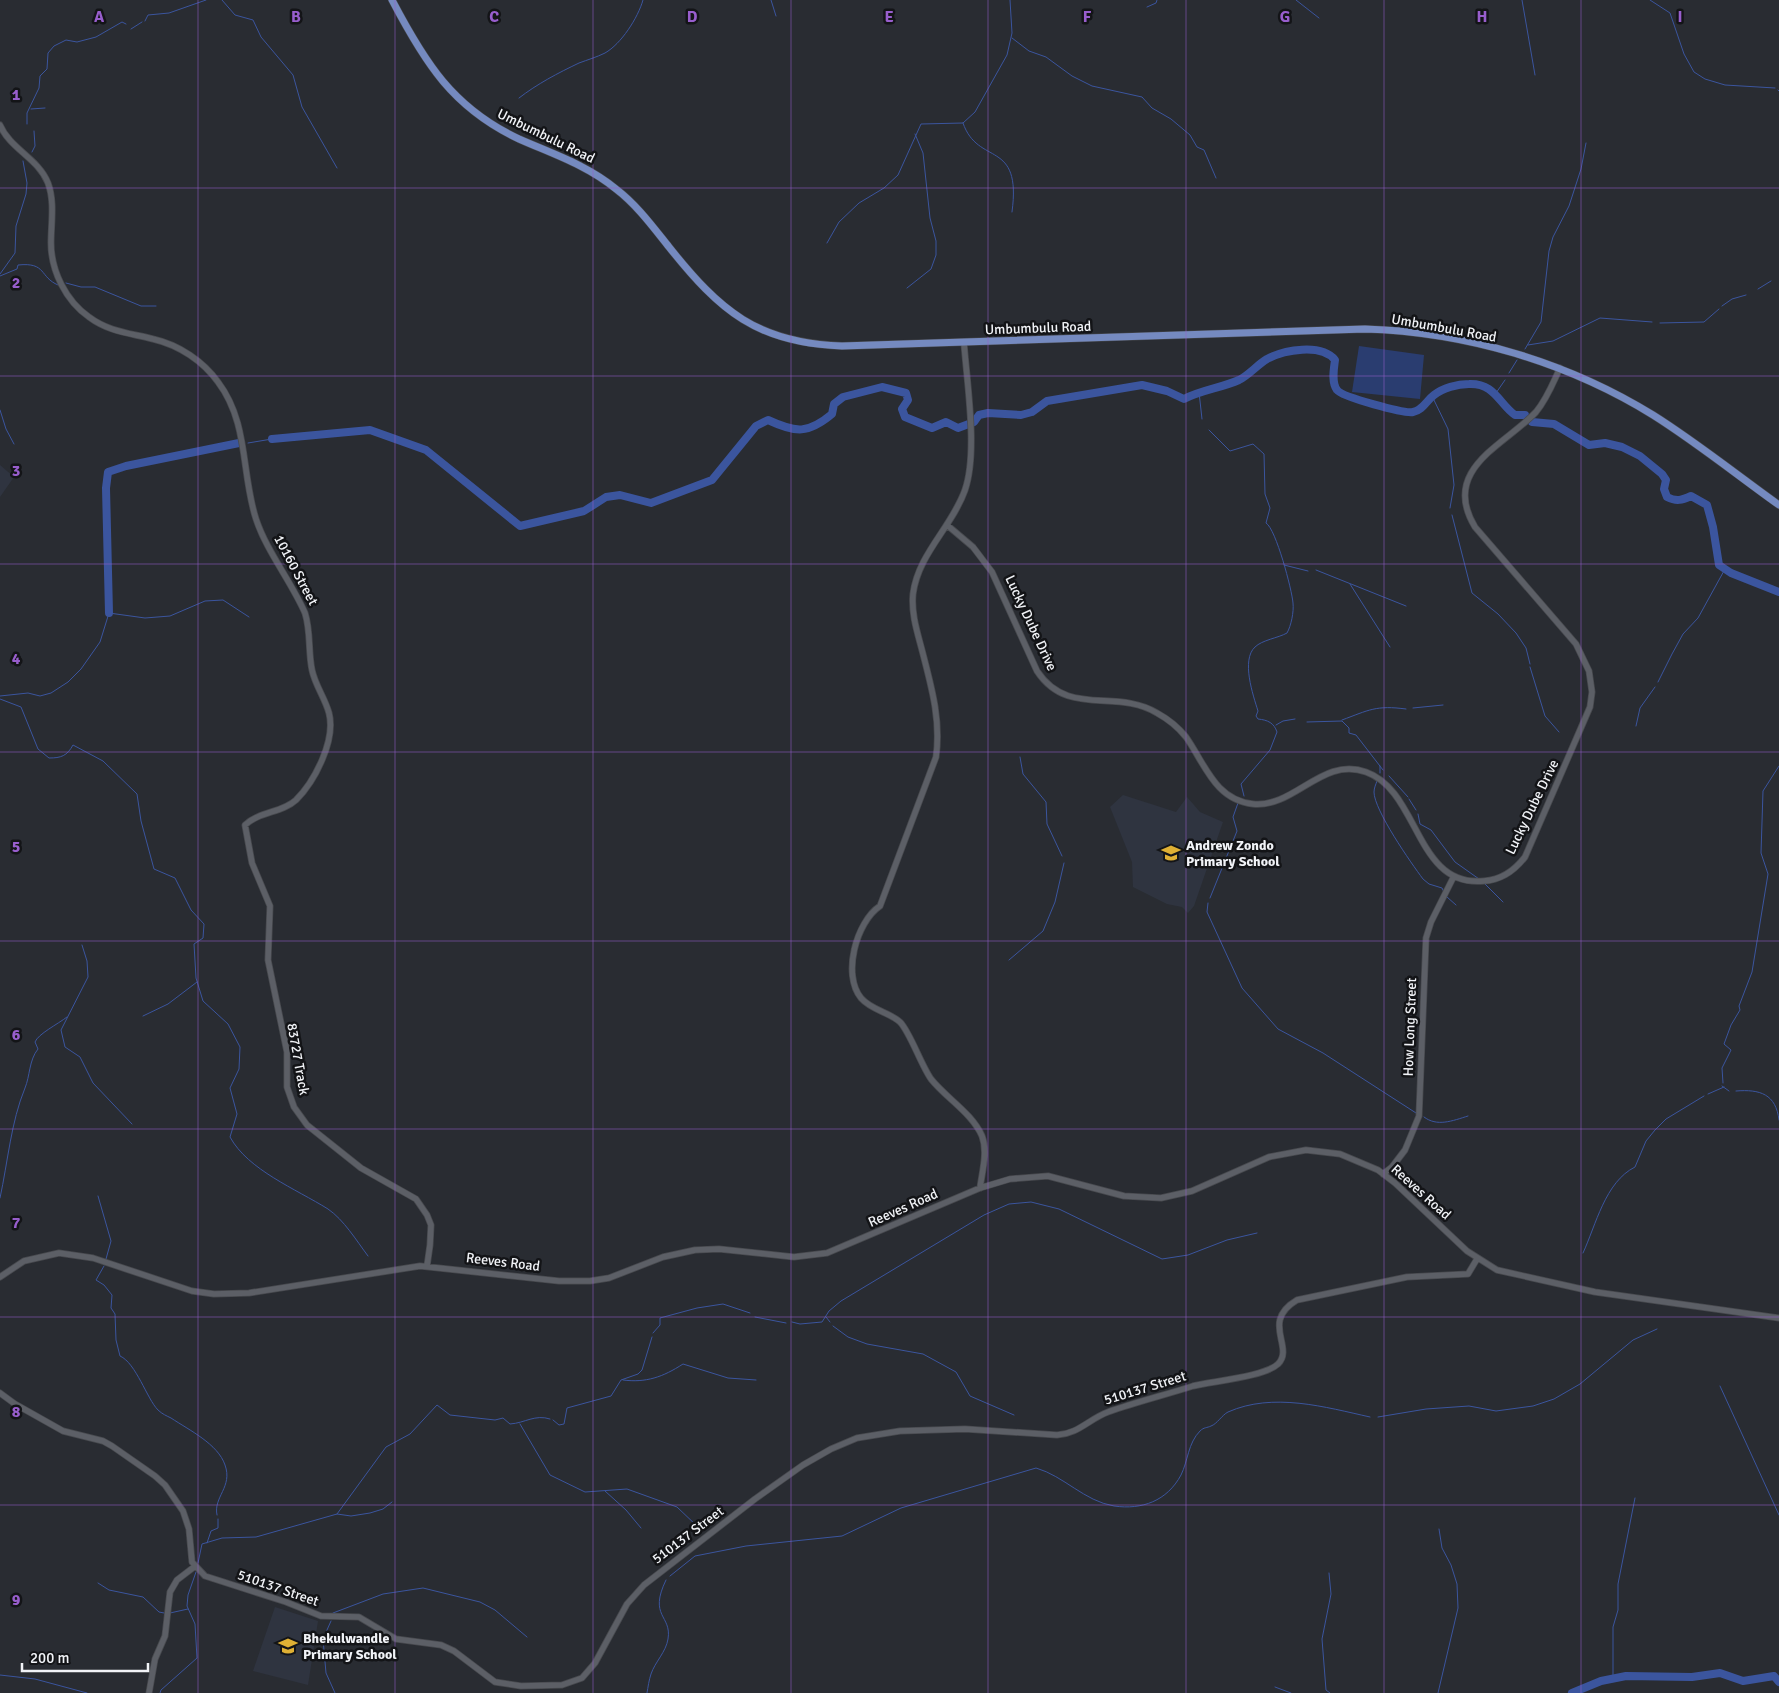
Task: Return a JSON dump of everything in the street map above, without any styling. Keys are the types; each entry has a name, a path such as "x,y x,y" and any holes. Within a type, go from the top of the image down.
{"main road":[{"name":"Umbumbulu Road","path":"392,0 426,61 459,99 490,123 577,164 615,188 639,210 706,291 742,320 767,333 816,345 842,346 1313,330 1389,330 1468,342 1560,368 1584,378 1653,415 1779,505"}],"street":[{"name":"10160 Street","path":"0,125 9,139 39,167 48,183 52,204 52,256 62,284 75,304 88,317 105,327 165,342 196,359 217,380 237,416 256,519 305,613 309,630 312,671 330,719 323,756 309,785 290,805 258,816 245,825"},
{"path":"964,343 971,450 968,478 962,498 921,566 914,594 914,622 937,712 939,736 936,758 880,906 871,913 862,927 851,970 853,983 860,997 872,1007 901,1023 932,1079 980,1132 985,1151 980,1188"},
{"name":"Lucky Dube Drive","path":"947,525 973,547 992,572 1033,663 1042,678 1053,688 1080,700 1128,702 1155,712 1174,724 1184,735 1218,787 1235,799 1248,803 1260,804 1278,800 1327,773 1338,770 1361,770 1375,776 1384,781 1393,791 1436,863 1454,876 1472,881 1492,880 1507,874 1522,861 1546,812 1590,707 1590,677 1580,650 1480,535 1472,522 1466,502 1468,480 1474,467 1491,449 1537,410 1546,399 1560,368"},
{"name":"83727 Track","path":"245,825 252,863 270,906 268,960 287,1052 287,1087 294,1107 307,1125 361,1168 416,1199 427,1216 430,1225 427,1266"},
{"name":"How Long Street","path":"1383,1174 1392,1167 1403,1153 1418,1120 1426,938 1430,922 1454,876"},
{"name":"Reeves Road","path":"0,1277 24,1261 49,1254 70,1254 93,1258 192,1291 232,1294 399,1268 427,1266 579,1282 609,1278 663,1257 695,1250 719,1249 784,1257 813,1256 844,1248 980,1188 1018,1177 1048,1176 1124,1196 1161,1198 1192,1191 1269,1156 1306,1150 1348,1157 1383,1174 1477,1259 1497,1270 1595,1292 1779,1318"},
{"name":"510137 Street","path":"194,1567 214,1580 266,1595 321,1616 359,1617 394,1638 441,1645 454,1651 487,1677 500,1684 521,1686 568,1684 580,1680 590,1671 627,1604 644,1585 803,1465 836,1446 870,1435 900,1431 965,1429 1069,1434 1108,1412 1196,1386 1242,1377 1275,1366 1282,1358 1283,1351 1279,1330 1280,1318 1288,1307 1297,1300 1408,1277 1468,1274 1477,1259"},
{"path":"0,1393 15,1404 63,1431 103,1441 112,1446 155,1476 169,1492 185,1517 194,1567 177,1580 170,1592 167,1604 165,1636 155,1658 149,1693"}],"shaded area":[{"path":"1359,346 1424,355 1420,399 1352,392"},
{"path":"0,465 14,477 0,497"},
{"name":"Andrew Zondo Primary School","path":"1123,795 1176,812 1187,797 1200,812 1223,822 1194,906 1188,913 1182,907 1167,904 1133,887 1132,862 1110,807"},
{"name":"Bhekulwandle Primary School","path":"275,1607 318,1621 308,1685 253,1671"}],"waterway":[{"path":"145,21 148,15 169,13 206,0"},
{"path":"222,0 235,15 253,20 261,37 293,75 302,107 337,168"},
{"path":"519,98 556,75 611,49 628,30 643,0"},
{"path":"771,0 776,16"},
{"path":"827,243 839,222 859,203 884,188 898,175 921,124 963,123 975,112 1007,55 1012,33 1010,0"},
{"path":"1147,7 1156,3 1157,0"},
{"path":"1296,0 1319,18"},
{"path":"1522,0 1535,75"},
{"path":"1650,0 1670,13 1684,54 1694,72 1705,79 1725,85 1775,88"},
{"path":"27,124 27,113 39,88 40,76 47,69 48,53 54,46 66,40 77,42 96,37 122,22 126,24"},
{"path":"131,29 142,22"},
{"path":"1012,38 1029,51 1046,57 1072,76 1092,86 1142,97 1152,108 1171,119 1190,135 1197,147 1204,150 1216,178"},
{"path":"31,109 45,108"},
{"path":"963,123 970,136 978,145 997,156 1005,163 1011,173 1013,189 1012,212"},
{"path":"32,152 35,146 34,131"},
{"path":"907,288 931,269 936,255 936,241 930,218 923,153 915,134"},
{"path":"1525,349 1541,322 1549,251 1553,237 1569,206 1581,169 1586,143"},
{"path":"0,274 15,253 16,226 26,194 27,183 23,161"},
{"path":"0,276 17,269 18,265 34,266 58,285"},
{"path":"1758,289 1771,281"},
{"path":"66,283 81,287 95,287 141,306 156,306"},
{"path":"1722,306 1732,299 1746,295"},
{"path":"1660,323 1704,322 1719,309"},
{"path":"1528,345 1553,341 1600,318 1652,322"},
{"path":"272,439 370,430 426,450 520,526 584,511 606,497 620,495 651,503 712,480 756,426 768,420 794,429 809,428 824,421 832,414 834,404 843,397 882,387 906,393 908,400 902,409 905,417 932,428 946,422 958,428 974,422 979,415 988,413 1021,415 1032,412 1047,401 1142,385 1167,391 1184,399 1239,380 1263,361 1274,356 1292,351 1312,350 1321,351 1335,360 1333,379 1337,390 1361,401 1413,412 1446,388 1469,384 1491,390 1515,415 1525,415"},
{"path":"1509,373 1517,360"},
{"path":"1496,393 1505,380"},
{"path":"1199,392 1202,419"},
{"path":"1432,396 1448,429 1454,485 1450,508"},
{"path":"0,410 6,429 14,444"},
{"path":"1532,422 1554,424 1589,445 1605,443 1622,447 1640,456 1662,474 1666,480 1664,489 1667,497 1679,500 1691,496 1707,505 1713,527 1719,565 1731,573 1779,592"},
{"path":"1209,430 1230,451 1253,444 1264,454 1265,494 1270,508 1266,523 1279,548 1293,603 1292,619 1287,633 1255,647 1249,660 1249,678 1258,711 1256,716 1258,719 1270,722 1277,732 1270,750 1241,784 1244,796"},
{"path":"248,443 272,439"},
{"path":"109,613 106,488 108,472 126,466 239,443"},
{"path":"1452,515 1472,593 1498,614 1516,633 1526,648 1530,664"},
{"path":"1284,565 1308,571"},
{"path":"1658,682 1683,634 1698,618 1725,569"},
{"path":"1316,570 1406,606"},
{"path":"1350,584 1390,647"},
{"path":"0,696 28,693 40,696 51,693 68,682 81,669 100,642 109,613 145,618 170,616 205,601 223,600 249,617"},
{"path":"1530,667 1545,716 1559,732"},
{"path":"1636,726 1640,708 1655,687"},
{"path":"0,699 21,707 38,749 49,758 63,756 73,745 103,761 137,794 141,821 154,869 175,878 191,910 204,924 203,938 194,944 196,978 203,1001 228,1024 240,1047 239,1069 230,1088 237,1114 230,1137 238,1149 260,1169 334,1214 350,1231 368,1256"},
{"path":"1413,708 1443,705"},
{"path":"1342,720 1373,709 1406,709"},
{"path":"1276,725 1283,721 1295,719"},
{"path":"1307,722 1342,721 1349,728 1349,733 1356,735 1383,770"},
{"path":"1020,757 1023,774 1046,802 1047,824 1062,856"},
{"path":"1380,766 1380,773"},
{"path":"1723,1083 1722,1068 1731,1050 1724,1044 1731,1025 1740,1010 1739,1006 1752,972 1768,874 1761,853 1763,791 1779,766"},
{"path":"1389,776 1408,797"},
{"path":"1377,781 1374,791 1386,823 1423,879 1429,884 1442,888 1444,892"},
{"path":"1409,799 1416,810"},
{"path":"1210,898 1237,831 1233,817 1238,803"},
{"path":"1418,814 1420,824 1431,830 1455,862 1479,879"},
{"path":"1009,960 1043,931 1055,902 1064,863"},
{"path":"1484,883 1503,902"},
{"path":"1447,897 1456,905"},
{"path":"1208,903 1207,912 1242,988 1278,1029 1323,1053 1416,1113"},
{"path":"82,945 87,961 88,977 61,1030 65,1047 80,1057 93,1083 132,1124"},
{"path":"143,1016 168,1004 197,982"},
{"path":"0,1198 16,1114 27,1083 31,1063 38,1049 35,1042 44,1032 67,1017"},
{"path":"1722,1086 1729,1091"},
{"path":"1708,1094 1724,1087"},
{"path":"1736,1091 1752,1091 1765,1095 1774,1104 1779,1120"},
{"path":"1583,1253 1609,1193 1616,1183 1635,1167 1646,1141 1666,1119 1704,1096"},
{"path":"1424,1117 1434,1122 1439,1122 1468,1116"},
{"path":"98,1196 111,1241 106,1259"},
{"path":"792,1322 800,1324 822,1322 829,1311 841,1301 984,1215 1009,1204 1031,1202 1059,1209 1162,1259 1188,1255 1227,1240 1257,1233"},
{"path":"104,1266 96,1280 104,1285 112,1295 111,1308 115,1314 116,1340 120,1356 126,1360 136,1373 158,1410 210,1444 225,1465 227,1480 218,1503 217,1515"},
{"path":"653,1333 660,1325 660,1318 697,1308 723,1304 750,1313"},
{"path":"755,1317 786,1323"},
{"path":"826,1317 830,1322"},
{"path":"833,1326 848,1337 867,1344 923,1354 956,1372 970,1396 1014,1415"},
{"path":"1378,1417 1426,1409 1469,1406 1496,1411 1533,1406 1554,1399 1580,1384 1633,1340 1657,1329"},
{"path":"553,1420 559,1425 564,1424 567,1408 611,1396 621,1380 638,1374 642,1370 652,1337"},
{"path":"623,1380 647,1380 683,1364 728,1378 756,1380"},
{"path":"1720,1386 1779,1515"},
{"path":"670,1576 695,1556 746,1546 842,1536 901,1508 1036,1468 1103,1503 1124,1507 1144,1505 1161,1497 1175,1484 1181,1475 1193,1441 1200,1431 1213,1425 1228,1412 1245,1406 1263,1403 1299,1403 1370,1417"},
{"path":"337,1514 386,1447 410,1434 437,1405 450,1415 495,1420 503,1418 510,1424 535,1418 550,1419"},
{"path":"520,1424 550,1475 585,1492 627,1489 677,1507 698,1527"},
{"path":"605,1491 626,1510 641,1528"},
{"path":"1613,1678 1613,1627 1618,1610 1618,1584 1635,1498"},
{"path":"198,1563 202,1544 222,1538 256,1537 337,1514 351,1516 370,1513 383,1509 392,1502"},
{"path":"207,1543 211,1531 218,1528 218,1519"},
{"path":"1438,1693 1458,1608 1457,1584 1451,1565 1442,1548 1439,1529"},
{"path":"160,1693 197,1658 195,1624 187,1606 188,1595 196,1572"},
{"path":"1329,1573 1331,1594 1322,1639 1326,1690 1330,1693"},
{"path":"647,1693 651,1674 668,1639 667,1625 660,1609 659,1601 666,1580"},
{"path":"98,1583 109,1590 143,1597 159,1612 164,1613"},
{"path":"333,1613 383,1594 423,1588 480,1602 495,1610 527,1637"},
{"path":"170,1613 188,1609"},
{"path":"331,1621 323,1639 326,1673 335,1693"},
{"path":"1572,1693 1601,1681 1626,1676 1692,1677 1720,1673 1743,1681 1774,1676 1779,1682"},
{"path":"0,1675 35,1679 87,1693"},
{"path":"1275,1687 1291,1693"}],"place":[{"name":"Andrew Zondo Primary School","path":"1171,853"},
{"name":"Bhekulwandle Primary School","path":"288,1646"}]}
